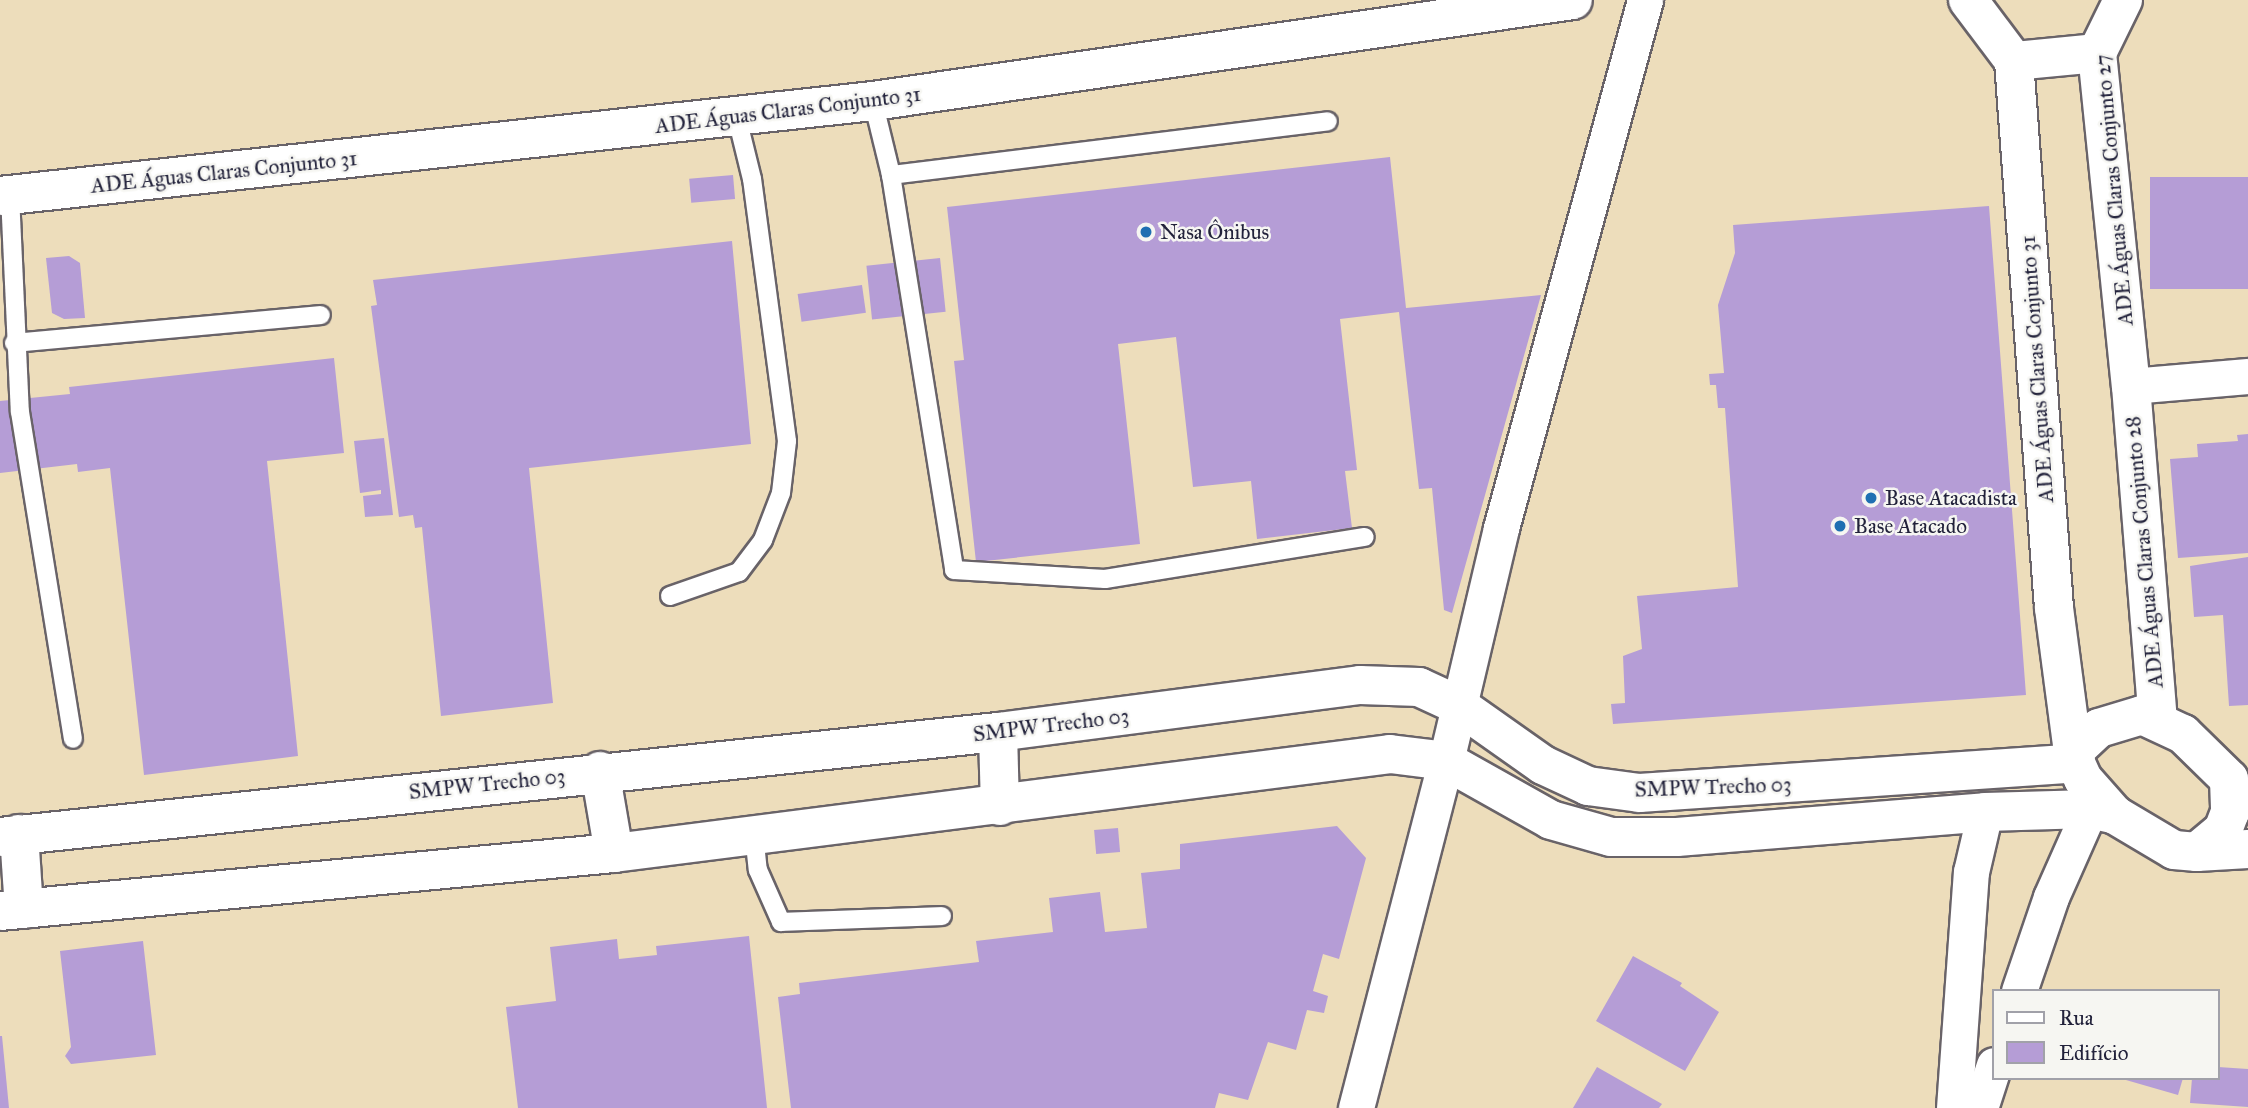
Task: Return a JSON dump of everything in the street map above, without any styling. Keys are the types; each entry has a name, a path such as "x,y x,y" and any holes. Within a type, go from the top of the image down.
{"street":[{"name":"ADE Águas Claras Conjunto 31","path":"5,196 737,118 873,101 1573,0"},
{"path":"1356,1108 1446,761 1501,528 1645,0"},
{"path":"1968,0 2014,61 2098,53"},
{"name":"ADE Águas Claras Conjunto 27","path":"2123,0 2098,53 2131,386"},
{"name":"ADE Águas Claras Conjunto 31","path":"2014,61 2054,608 2074,758"},
{"path":"2131,386 2248,376"},
{"name":"ADE Águas Claras Conjunto 28","path":"2131,386 2158,719"},
{"name":"SMPW Trecho 03","path":"10,836 600,771 998,732 1360,684 1419,687 1458,705 1543,765 1588,786 1640,793 2074,758"},
{"path":"2102,812 2074,758 2099,728 2142,715 2158,719 2236,769 2230,812 2223,830 2197,852"},
{"path":"998,732 1000,806"},
{"path":"10,836 12,910 614,853 1000,806 1390,754 1446,761 1551,820 1611,837 1677,837 1985,812 2102,812 2164,845 2197,852 2248,849"},
{"path":"600,771 614,853"},
{"path":"1954,1108 1971,872 1985,812"},
{"path":"2020,989 2051,897 2102,812"},
{"path":"1980,1108 1993,1068"}],"lane":[{"path":"873,101 891,175 954,570 1105,579 1365,537"},
{"path":"670,596 739,572 763,540 781,493 787,441 752,179 737,118"},
{"path":"891,175 1328,121"},
{"path":"5,196 20,412 73,739"},
{"path":"14,343 321,315"},
{"path":"754,834 758,870 781,922 942,916"}],"building":[{"path":"1390,157 1406,308 1541,295 1452,613 1444,610 1432,488 1419,489 1399,312 1340,319 1357,470 1345,471 1352,528 1257,539 1251,481 1193,487 1176,337 1118,344 1140,544 976,562 954,361 964,360 947,207"},
{"path":"733,175 735,199 691,203 689,179"},
{"path":"2150,177 2248,177 2248,289 2150,289"},
{"name":"Base Atacadista","path":"1989,206 2026,695 1613,724 1611,704 1625,703 1623,656 1642,649 1637,596 1738,587 1725,408 1718,408 1716,385 1710,385 1709,374 1724,373 1718,305 1735,253 1733,225"},
{"path":"732,241 751,444 529,468 553,703 441,716 422,527 415,528 413,515 399,517 371,306 377,305 373,280"},
{"path":"69,256 80,263 85,318 64,319 52,313 46,258"},
{"path":"940,258 946,312 872,319 866,266"},
{"path":"862,285 866,313 802,322 798,294"},
{"path":"334,358 344,453 267,461 298,756 144,775 110,468 78,472 77,464 0,473 0,401 70,394 69,387"},
{"path":"2248,434 2248,553 2178,558 2170,459 2198,457 2197,444 2238,441 2237,435"},
{"path":"384,438 393,515 365,517 363,496 381,494 381,490 360,493 354,441"},
{"path":"2248,557 2248,705 2229,706 2223,615 2194,617 2190,566"},
{"path":"1337,826 1366,858 1339,959 1323,954 1313,991 1328,996 1324,1013 1307,1010 1296,1050 1268,1042 1248,1100 1219,1093 1215,1108 791,1108 778,997 800,994 799,983 979,962 976,941 1053,932 1049,898 1100,892 1105,932 1147,928 1141,873 1180,869 1180,844"},
{"path":"1118,828 1120,852 1096,854 1094,830"},
{"path":"749,936 767,1108 518,1108 506,1007 556,1001 550,947 617,939 619,959 657,955 656,946"},
{"path":"143,941 156,1055 71,1064 65,1056 71,1047 60,951"},
{"path":"1633,956 1682,983 1680,986 1719,1012 1685,1071 1596,1021"},
{"path":"2,1036 9,1108 0,1108"},
{"path":"1597,1067 1662,1104 1659,1108 1573,1108"},
{"path":"2220,1067 2248,1069 2248,1107 2190,1103 2192,1080 2220,1080"},
{"path":"2126,1080 2182,1080 2178,1095"}],"place":[{"name":"Nasa Ônibus","path":"1146,232"},
{"name":"Base Atacadista","path":"1871,498"},
{"name":"Base Atacado","path":"1840,526"}]}
